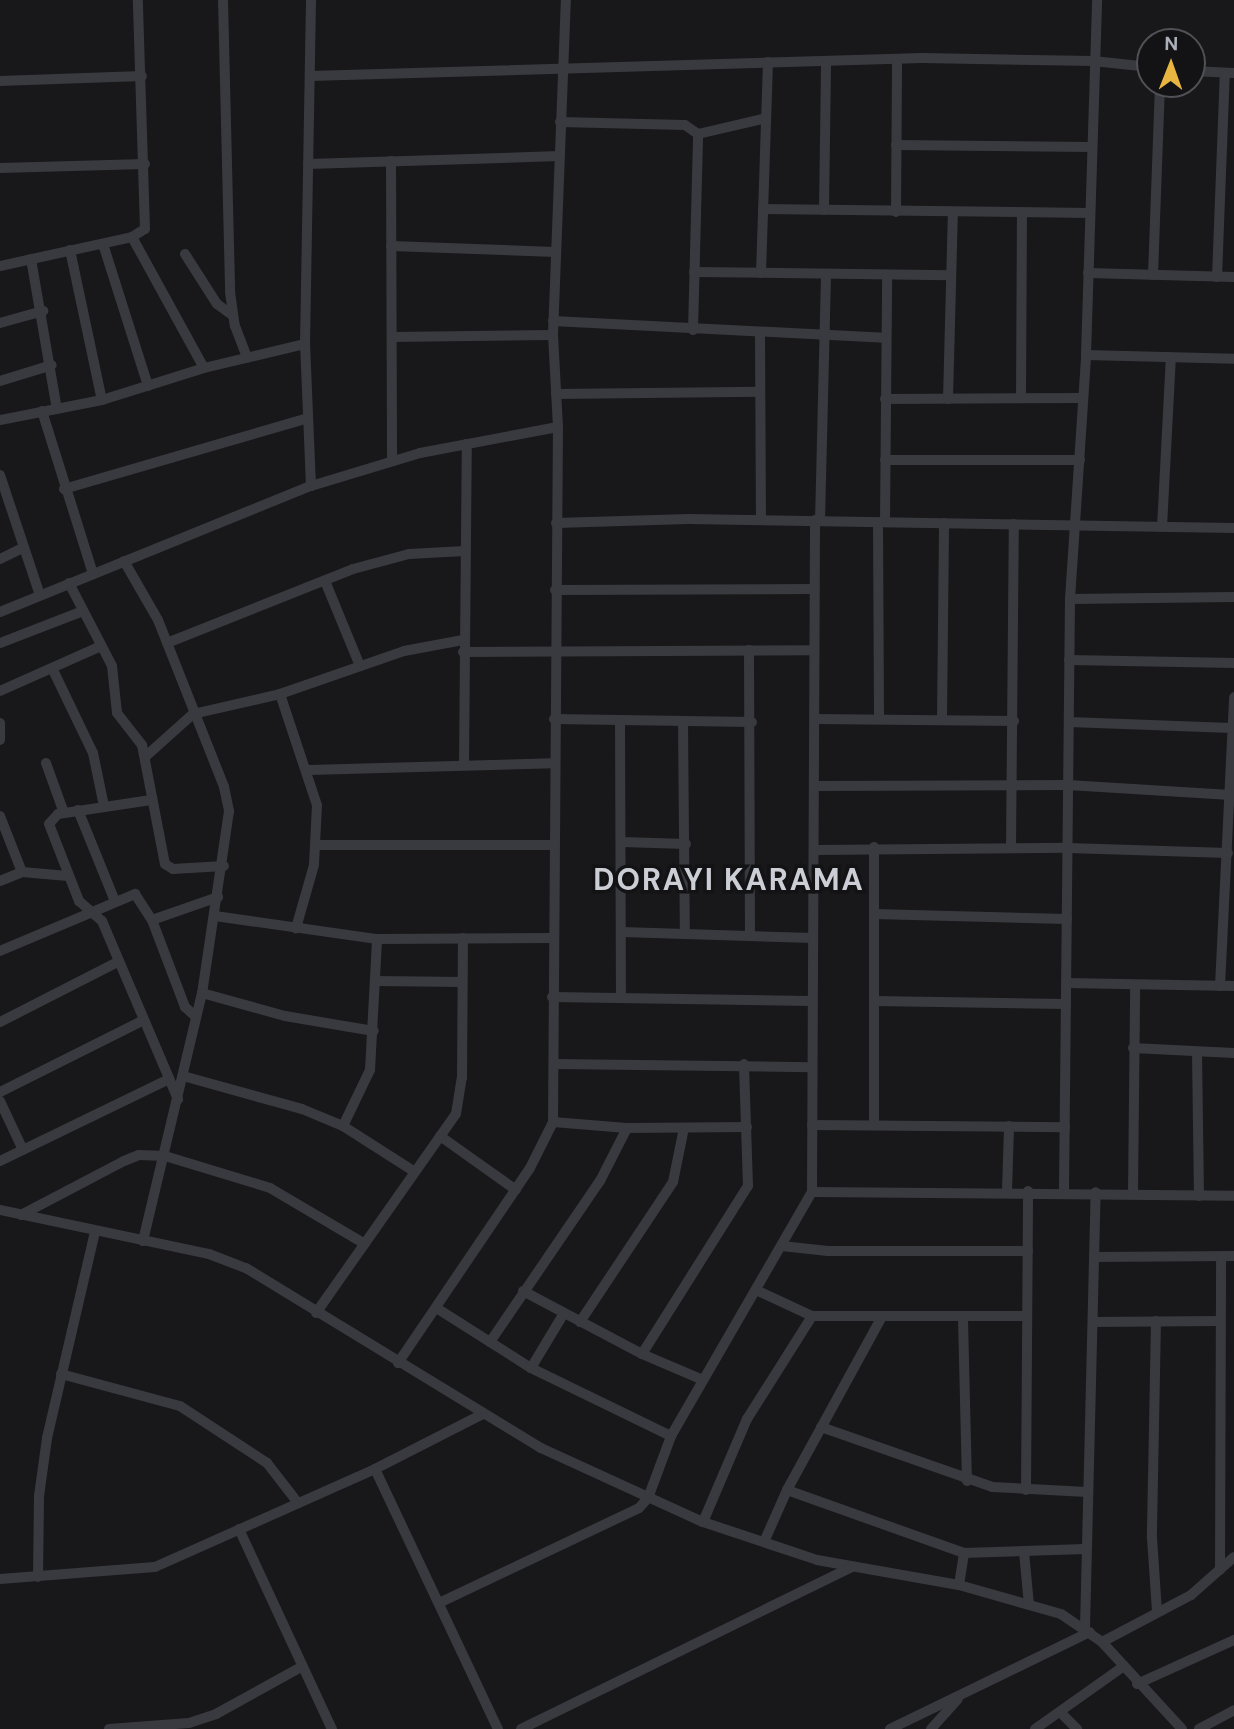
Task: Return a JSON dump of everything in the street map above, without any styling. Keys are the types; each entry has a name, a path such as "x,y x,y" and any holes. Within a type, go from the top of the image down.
{"street":[{"path":"0,266 132,237 145,229 148,219 138,0"},
{"path":"223,0 232,315 247,358"},
{"path":"311,0 304,344 311,486"},
{"path":"398,1363 438,1309 516,1190 553,1122 553,762 558,427 553,321 566,0"},
{"path":"1064,1191 1070,599 1086,355 1093,61 1097,0"},
{"path":"310,76 562,66 897,59 1093,61 1136,66"},
{"path":"896,212 897,59"},
{"path":"824,211 826,61"},
{"path":"761,273 768,62"},
{"path":"1206,72 1230,73 1217,277"},
{"path":"0,81 142,76"},
{"path":"1153,275 1159,98"},
{"path":"560,122 685,125 698,134 766,118"},
{"path":"693,330 698,134"},
{"path":"896,145 1091,148"},
{"path":"308,164 559,156"},
{"path":"390,161 392,461"},
{"path":"0,168 145,164"},
{"path":"763,209 953,214 1089,213"},
{"path":"1021,398 1023,213"},
{"path":"948,399 953,214"},
{"path":"132,237 204,368"},
{"path":"103,244 148,386"},
{"path":"391,246 556,252"},
{"path":"70,250 102,400"},
{"path":"185,254 217,304 232,315"},
{"path":"32,259 43,311 57,409"},
{"path":"694,272 951,275"},
{"path":"1088,273 1234,277"},
{"path":"439,1603 632,1514 648,1498 671,1436 758,1290 812,1192 810,1001 816,850 813,650 826,275"},
{"path":"879,718 887,276"},
{"path":"0,323 43,311"},
{"path":"553,321 760,334 885,338"},
{"path":"760,334 761,520"},
{"path":"392,337 553,335"},
{"path":"0,419 102,400 204,368 304,344"},
{"path":"1086,355 1234,359"},
{"path":"1162,527 1171,357"},
{"path":"0,381 52,365"},
{"path":"556,394 760,392"},
{"path":"885,399 1083,398"},
{"path":"42,411 64,489 93,574"},
{"path":"64,489 308,418"},
{"path":"0,612 311,486 392,461 558,427"},
{"path":"464,765 463,640 467,444"},
{"path":"885,460 1080,460"},
{"path":"0,475 40,596"},
{"path":"556,523 761,520 1234,528"},
{"path":"942,720 944,523"},
{"path":"1011,848 1014,785 1014,524"},
{"path":"0,559 23,548"},
{"path":"167,643 325,580 409,554 465,551"},
{"path":"124,561 167,643 227,796 224,866 201,993 143,1241"},
{"path":"325,580 360,666"},
{"path":"69,583 114,676 117,713 142,745 160,849 168,868 224,866"},
{"path":"555,590 814,589"},
{"path":"1070,599 1234,597"},
{"path":"0,643 83,611"},
{"path":"145,757 193,714 280,694 404,651 463,640"},
{"path":"0,691 53,670 101,646"},
{"path":"749,650 752,722 750,935"},
{"path":"463,652 813,650"},
{"path":"1069,660 1234,663"},
{"path":"53,670 93,753 104,806"},
{"path":"280,694 309,770 317,805 317,845 296,928"},
{"path":"1220,986 1234,697"},
{"path":"554,719 752,722"},
{"path":"815,719 1014,721"},
{"path":"620,720 621,997"},
{"path":"683,721 685,934"},
{"path":"1069,722 1232,728"},
{"path":"0,723 0,740"},
{"path":"309,770 553,762"},
{"path":"46,763 64,813"},
{"path":"816,786 1068,785 1231,795"},
{"path":"151,800 64,813 50,824 68,876 82,905 102,921 178,1099"},
{"path":"78,810 116,901"},
{"path":"0,816 22,872"},
{"path":"622,842 686,844"},
{"path":"317,845 553,845"},
{"path":"816,850 874,847 1068,848 1228,853"},
{"path":"874,847 874,1124"},
{"path":"0,881 22,872 68,876"},
{"path":"0,951 94,915 116,901 138,895 152,920 185,1007 196,1017"},
{"path":"152,920 218,897"},
{"path":"874,914 1067,919"},
{"path":"215,916 377,939 552,938"},
{"path":"622,932 813,938"},
{"path":"316,1313 456,1114 460,1098 463,938"},
{"path":"343,1126 368,1081 374,1031 377,939"},
{"path":"0,1022 118,962"},
{"path":"376,981 462,982"},
{"path":"1066,983 1234,986"},
{"path":"1133,1193 1135,985"},
{"path":"201,993 285,1016 374,1031"},
{"path":"552,997 810,1001"},
{"path":"874,1001 1066,1004"},
{"path":"0,1092 144,1020"},
{"path":"1133,1048 1234,1053"},
{"path":"1197,1053 1199,1196"},
{"path":"554,1064 744,1064 810,1067"},
{"path":"642,1354 744,1195 750,1178 744,1064"},
{"path":"183,1076 289,1104 343,1126 415,1172"},
{"path":"0,1161 169,1079"},
{"path":"0,1101 23,1150"},
{"path":"553,1122 627,1128 747,1127"},
{"path":"811,1125 1065,1127"},
{"path":"1007,1191 1009,1126"},
{"path":"490,1342 600,1181 627,1128"},
{"path":"580,1322 673,1182 684,1128"},
{"path":"440,1136 516,1190"},
{"path":"21,1214 124,1161 139,1155 165,1156 270,1188 365,1244"},
{"path":"1026,1490 1025,1316 1028,1191"},
{"path":"812,1192 1064,1191 1234,1196"},
{"path":"1088,1630 1085,1549 1096,1192"},
{"path":"0,1210 209,1254 246,1268 541,1448 703,1522 852,1567 959,1585 1062,1614 1102,1642 1137,1684 1182,1729"},
{"path":"38,1577 39,1496 61,1374 95,1231"},
{"path":"782,1246 828,1251 1028,1251"},
{"path":"1095,1256 1234,1256"},
{"path":"1220,1570 1221,1256"},
{"path":"758,1290 812,1316 963,1319 1025,1316"},
{"path":"523,1292 642,1354 703,1380"},
{"path":"438,1309 531,1368 671,1436"},
{"path":"531,1368 564,1313"},
{"path":"703,1522 747,1419 812,1316"},
{"path":"764,1542 787,1490 881,1318"},
{"path":"963,1319 967,1481"},
{"path":"1156,1321 1152,1538 1157,1612"},
{"path":"1093,1322 1220,1321"},
{"path":"61,1374 180,1406 267,1463 298,1503"},
{"path":"0,1579 155,1567 375,1469 483,1414"},
{"path":"821,1427 967,1481 1026,1490 1087,1492"},
{"path":"1222,1449 1234,1449"},
{"path":"375,1469 498,1729"},
{"path":"787,1490 964,1553 1085,1549"},
{"path":"239,1529 332,1729"},
{"path":"1024,1552 1029,1605"},
{"path":"959,1585 964,1553"},
{"path":"1102,1642 1191,1595 1234,1557"},
{"path":"521,1729 852,1567"},
{"path":"890,1729 1088,1630"},
{"path":"1137,1684 1234,1640"},
{"path":"108,1729 189,1723 216,1714 303,1666"},
{"path":"1035,1729 1124,1666"},
{"path":"931,1729 964,1693"},
{"path":"1199,1729 1234,1710"},
{"path":"1061,1713 1077,1729"}],"district":[{"name":"DORAYI KARAMA","path":"729,880"}]}
